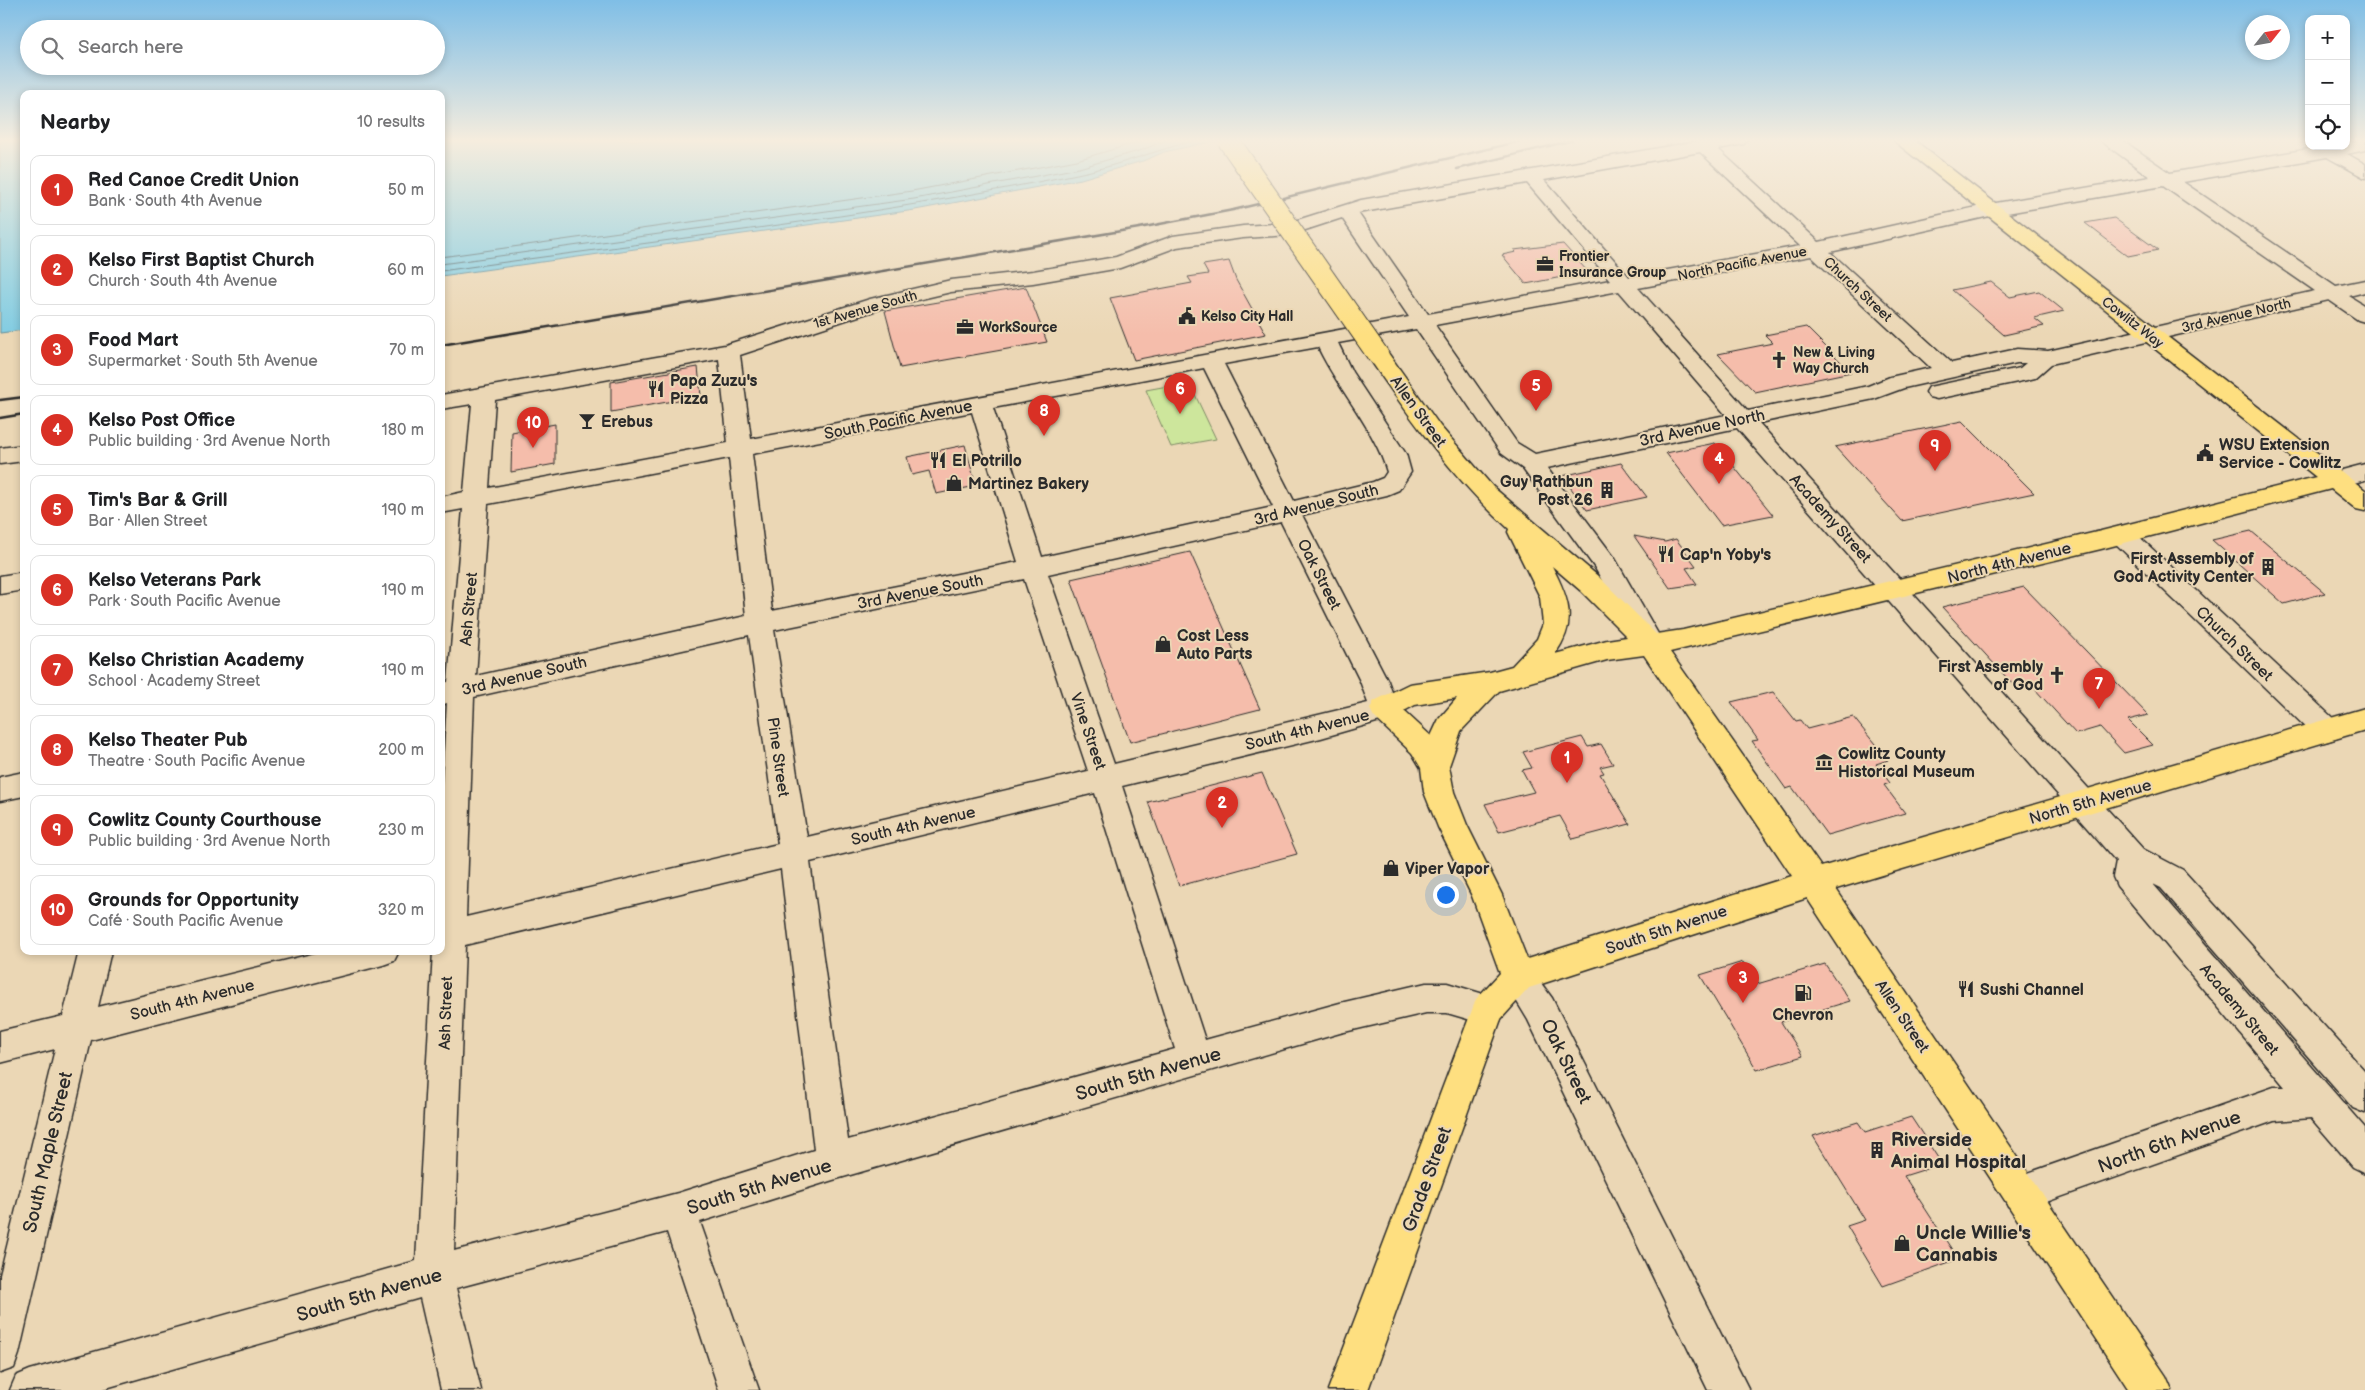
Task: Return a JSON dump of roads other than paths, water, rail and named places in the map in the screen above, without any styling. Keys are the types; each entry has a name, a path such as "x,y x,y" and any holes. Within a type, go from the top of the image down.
{"main road":[{"name":"Allen Street","path":"1273,205 1378,355 1456,462 1514,521 1590,584 1651,645 1814,882 2152,1390"},
{"name":"Cowlitz Way","path":"1984,205 2365,504"},
{"name":"North 4th Avenue","path":"1651,645 1711,634 1763,620 1895,590 2122,535 2335,480"},
{"path":"1514,521 1553,597 1558,617 1554,634 1521,674"},
{"path":"1435,766 1422,745 1384,709 1409,695 1490,683 1607,650 1651,645"},
{"name":"Oak Street","path":"1490,683 1458,715 1450,727 1435,766 1439,792 1449,818 1487,895 1518,977"},
{"name":"North 5th Avenue","path":"1814,882 2365,719"},
{"name":"South 5th Avenue","path":"1518,977 1814,882"},
{"name":"Grade Street","path":"1348,1390 1488,1010 1518,977"}],"street":[{"name":"1st Avenue South","path":"445,401 729,351 877,303 951,286 1033,277 1120,262 1173,242 1243,232 1290,229 1346,210 1368,205"},
{"name":"Academy Street","path":"1556,205 1742,419 2132,858 2172,880 2365,1096"},
{"name":"Church Street","path":"1767,205 1947,371"},
{"name":"North Pacific Avenue","path":"1354,333 1815,249 2020,205"},
{"path":"2202,205 2365,316"},
{"name":"Allen Street","path":"1346,210 1432,339 1509,448 1531,463 1605,564 1651,645"},
{"name":"3rd Avenue North","path":"1531,463 1874,392 1898,382 2017,356 2048,358 2365,286"},
{"name":"South Pacific Avenue","path":"445,504 740,450 980,402 1326,340 1354,333"},
{"name":"3rd Avenue South","path":"451,692 760,623 1033,568 1262,519 1287,511 1380,489 1390,484 1396,478 1398,465 1394,454 1342,372 1326,340"},
{"name":"Pine Street","path":"729,351 760,623 794,853 833,1162"},
{"name":"3rd Avenue North","path":"1874,392 1912,397 2028,373 2048,358"},
{"name":"Oak Street","path":"1211,361 1374,681 1384,709"},
{"name":"Ash Street","path":"445,936 451,692 478,498 484,395"},
{"name":"Vine Street","path":"980,402 1033,568 1106,779 1195,1060"},
{"path":"0,456 20,454"},
{"name":"North 4th Avenue","path":"2335,480 2365,472"},
{"name":"Church Street","path":"2122,535 2327,730"},
{"path":"0,586 20,582"},
{"name":"South 4th Avenue","path":"445,936 1106,779 1321,727 1384,709"},
{"path":"0,789 20,785"},
{"name":"Academy Street","path":"2132,858 2128,877 2365,1155"},
{"name":"South Maple Street","path":"0,1354 94,955"},
{"name":"South 4th Avenue","path":"0,1046 367,955"},
{"name":"Ash Street","path":"444,955 434,1276 461,1390"},
{"name":"Oak Street","path":"1518,977 1540,1008 1729,1390"},
{"name":"South 5th Avenue","path":"30,1390 434,1276 678,1211 833,1162 1340,1018 1426,998 1447,998 1488,1010"},
{"name":"North 6th Avenue","path":"2022,1193 2274,1104 2319,1101"},
{"path":"678,1211 739,1390"}],"water":[{"path":"0,205 20,205 20,330 0,333"},
{"path":"445,205 942,205 445,275"}],"railway":[{"path":"445,344 1139,228 1254,205"},
{"path":"0,400 20,398"},
{"path":"0,418 20,415"}],"place":[{"name":"Frontier Insurance Group","path":"1545,264"},
{"name":"Kelso City Hall","path":"1187,316"},
{"name":"WorkSource","path":"965,327"},
{"name":"New & Living Way Church","path":"1779,360"},
{"name":"Papa Zuzu's Pizza","path":"656,389"},
{"name":"Tim's Bar & Grill","path":"1536,411"},
{"name":"Kelso Veterans Park","path":"1180,414"},
{"name":"Erebus","path":"587,421"},
{"name":"Kelso Theater Pub","path":"1044,436"},
{"name":"Grounds for Opportunity","path":"533,448"},
{"name":"WSU Extension Service - Cowlitz","path":"2205,453"},
{"name":"El Potrillo","path":"938,460"},
{"name":"Cowlitz County Courthouse","path":"1935,471"},
{"name":"Martinez Bakery","path":"954,483"},
{"name":"Kelso Post Office","path":"1719,484"},
{"name":"Guy Rathbun Post 26","path":"1607,490"},
{"name":"Cap'n Yoby's","path":"1666,554"},
{"name":"First Assembly of God Activity Center","path":"2268,567"},
{"name":"Cost Less Auto Parts","path":"1163,644"},
{"name":"First Assembly of God","path":"2057,675"},
{"name":"Kelso Christian Academy","path":"2099,709"},
{"name":"Cowlitz County Historical Museum","path":"1824,762"},
{"name":"Red Canoe Credit Union","path":"1567,783"},
{"name":"Kelso First Baptist Church","path":"1222,828"},
{"name":"Viper Vapor","path":"1391,868"},
{"name":"Sushi Channel","path":"1966,989"},
{"name":"Chevron","path":"1803,993"},
{"name":"Food Mart","path":"1743,1003"},
{"name":"Riverside Animal Hospital","path":"1877,1150"},
{"name":"Uncle Willie's Cannabis","path":"1902,1243"}]}
